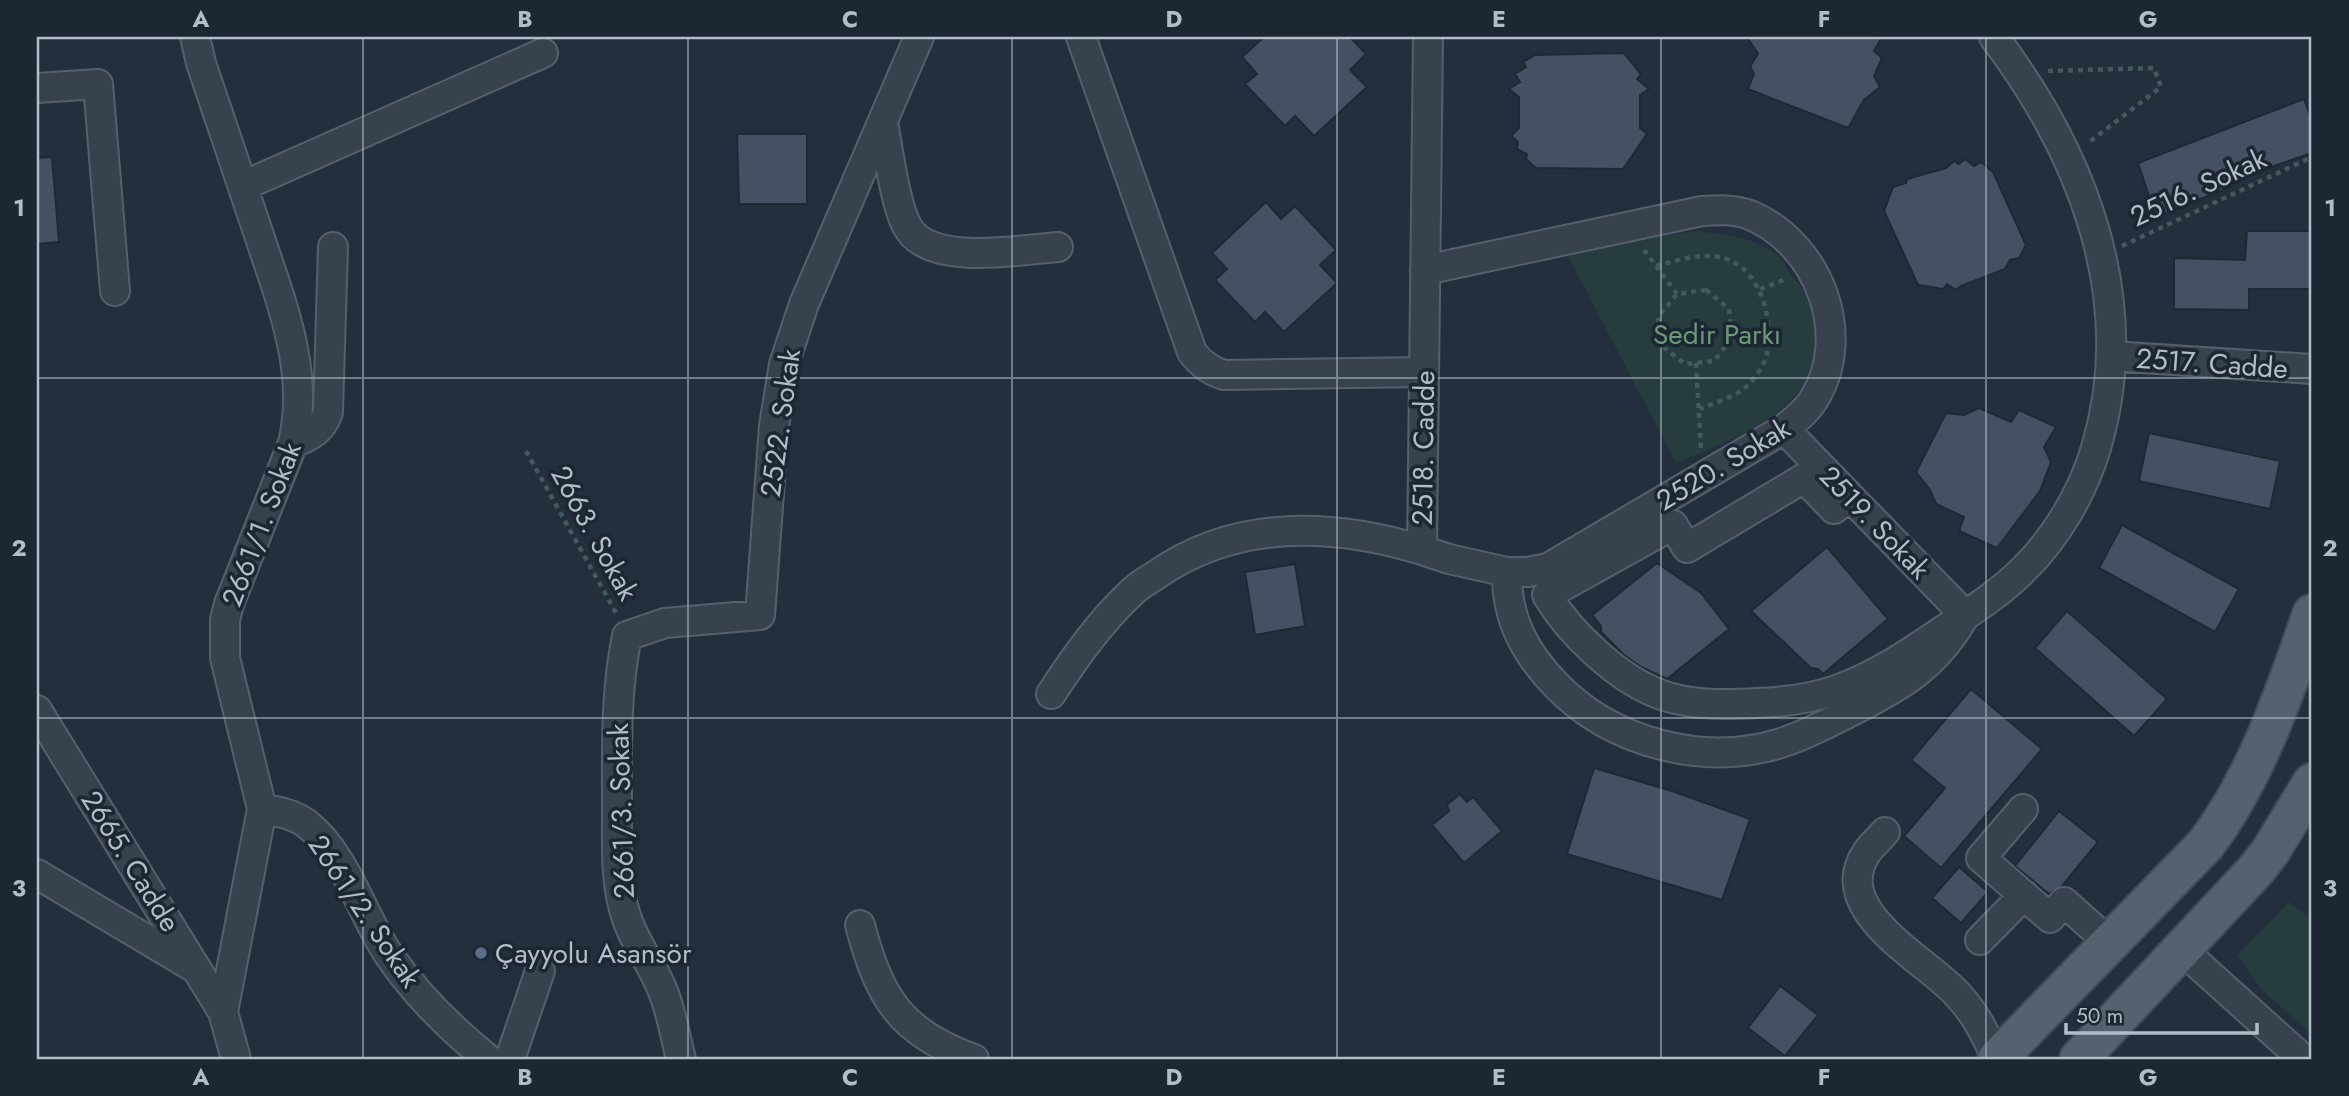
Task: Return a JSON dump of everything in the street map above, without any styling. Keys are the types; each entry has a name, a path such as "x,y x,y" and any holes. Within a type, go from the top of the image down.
{"main road":[{"path":"1997,1059 2206,844 2235,802 2264,742 2311,620"},
{"path":"2079,1059 2270,852 2312,783"}],"street":[{"name":"2661/1. Sokak","path":"195,37 201,63 293,344 298,399 293,443 225,620 225,658 229,681 262,809 223,1012 236,1059"},
{"name":"2522. Sokak","path":"627,636 665,623 760,615 774,426 783,364 804,304 919,37"},
{"path":"1081,37 1192,352 1198,359 1214,373 1224,375 1424,372"},
{"name":"2518. Cadde","path":"1428,37 1422,550 1459,562 1507,572"},
{"path":"1849,497 1834,509 1804,478 1687,548 1673,525 1547,595 1574,631 1618,673 1640,687 1668,698 1695,703 1776,702 1804,699 1836,690 1896,661 1965,615 2022,572 2042,550 2071,505 2095,450 2105,409 2111,356 2109,304 2102,255 2082,187 2068,157 2019,72 1994,37"},
{"path":"243,186 543,53"},
{"path":"37,88 98,84 115,291"},
{"path":"883,122 901,209 907,227 918,241 938,250 960,253 1058,247"},
{"name":"2520. Sokak","path":"1425,270 1702,211 1726,210 1748,214 1786,239 1813,269 1823,290 1829,313 1828,366 1814,400 1801,416 1702,479 1548,568 1507,572"},
{"path":"293,443 321,427 328,412 333,247"},
{"name":"2517. Cadde","path":"2111,356 2312,369"},
{"name":"2519. Sokak","path":"1784,429 1965,615"},
{"path":"1051,694 1079,652 1132,592 1171,565 1206,547 1244,536 1322,532 1379,537 1422,550"},
{"path":"1507,572 1506,595 1524,646 1567,696 1596,718 1633,737 1670,747 1708,751 1743,751 1781,743 1814,731 1887,692 1935,659 1952,638 1965,615"},
{"name":"2661/3. Sokak","path":"627,636 616,723 620,887 626,917 665,996 681,1059"},
{"name":"2665. Cadde","path":"37,710 223,1012"},
{"name":"2661/2. Sokak","path":"262,809 285,813 309,826 335,858 372,927 408,980 435,1011 488,1059"},
{"path":"2022,809 1981,858 2050,918 2064,902 2110,943"},
{"path":"1885,832 1866,852 1859,872 1859,897 1869,915 1959,996 1979,1021 1997,1059"},
{"path":"37,874 199,970"},
{"path":"1980,940 2024,895"},
{"path":"860,925 879,983 906,1022 929,1039 974,1059"},
{"path":"2181,949 2303,1059"},
{"path":"510,1059 540,971"}],"path":[{"path":"2019,72 2154,68 2161,87 2068,157"},
{"name":"2516. Sokak","path":"2102,255 2312,157"},
{"path":"1627,227 1677,294"},
{"path":"1656,266 1690,257 1720,257 1743,267 1760,289 1767,320 1767,353 1759,370 1747,386 1734,396 1700,409"},
{"path":"1706,290 1729,309 1732,338 1714,361 1696,363 1685,364 1662,346 1658,317 1677,294 1706,290"},
{"path":"1696,363 1702,479"},
{"name":"2663. Sokak","path":"526,451 627,636"}],"green space":[{"name":"Sedir Parkı","path":"1696,231 1749,240 1779,257 1808,298 1814,320 1815,343 1807,376 1791,400 1745,433 1676,463 1566,252"},
{"path":"2289,902 2312,920 2312,1034 2263,991 2237,955"}],"building":[{"path":"1264,37 1350,37 1366,54 1350,70 1367,87 1314,136 1295,116 1285,126 1245,84 1257,74 1242,57"},
{"path":"1747,37 1882,37 1874,51 1882,58 1874,76 1880,87 1864,100 1848,128 1748,89 1754,74 1750,66 1758,54"},
{"path":"1624,53 1641,74 1637,79 1649,89 1640,95 1640,128 1647,134 1623,169 1536,168 1526,159 1527,154 1517,149 1518,142 1511,136 1519,128 1519,97 1509,89 1520,82 1515,74 1526,67 1523,62 1535,55"},
{"path":"2304,99 2312,120 2312,153 2227,182 2230,187 2156,217 2138,163"},
{"path":"737,134 807,134 807,204 739,204"},
{"path":"52,157 59,242 37,244 37,158"},
{"path":"1965,159 1974,166 1981,162 1993,172 2026,245 2019,258 2010,260 2005,269 1956,290 1947,284 1943,289 1918,285 1884,211 1893,187 1906,183 1907,179 1946,168 1954,161 1959,164"},
{"path":"1266,202 1281,219 1295,206 1336,250 1320,265 1337,283 1284,332 1265,312 1255,322 1215,280 1227,269 1212,253"},
{"path":"2247,231 2312,231 2312,289 2249,289 2249,310 2174,309 2174,258 2245,260"},
{"path":"1979,408 2011,422 2019,410 2056,427 2044,447 2051,462 2040,491 1997,548 1959,531 1964,517 1936,504 1930,490 1916,472 1946,413 1964,415"},
{"path":"2149,433 2280,461 2270,509 2139,481"},
{"path":"2122,525 2239,589 2215,632 2099,568"},
{"path":"1827,547 1888,619 1823,674 1818,669 1811,668 1751,611"},
{"path":"1657,563 1701,593 1729,629 1667,679 1641,667 1624,655 1601,632 1601,626 1592,615"},
{"path":"1295,564 1305,626 1255,635 1245,572"},
{"path":"2067,611 2167,699 2134,736 2035,648"},
{"path":"1971,689 2042,749 1941,868 1904,836 1945,788 1911,760"},
{"path":"1594,768 1672,791 1750,819 1722,900 1567,854"},
{"path":"1460,794 1467,802 1473,797 1502,831 1464,863 1432,825 1449,811 1447,805"},
{"path":"2059,811 2098,842 2062,886 2049,894 2015,866"},
{"path":"1959,867 1988,892 1961,923 1932,898"},
{"path":"1780,986 1818,1015 1785,1056 1748,1028"}],"place":[{"name":"Çayyolu Asansör","path":"481,953"}]}
